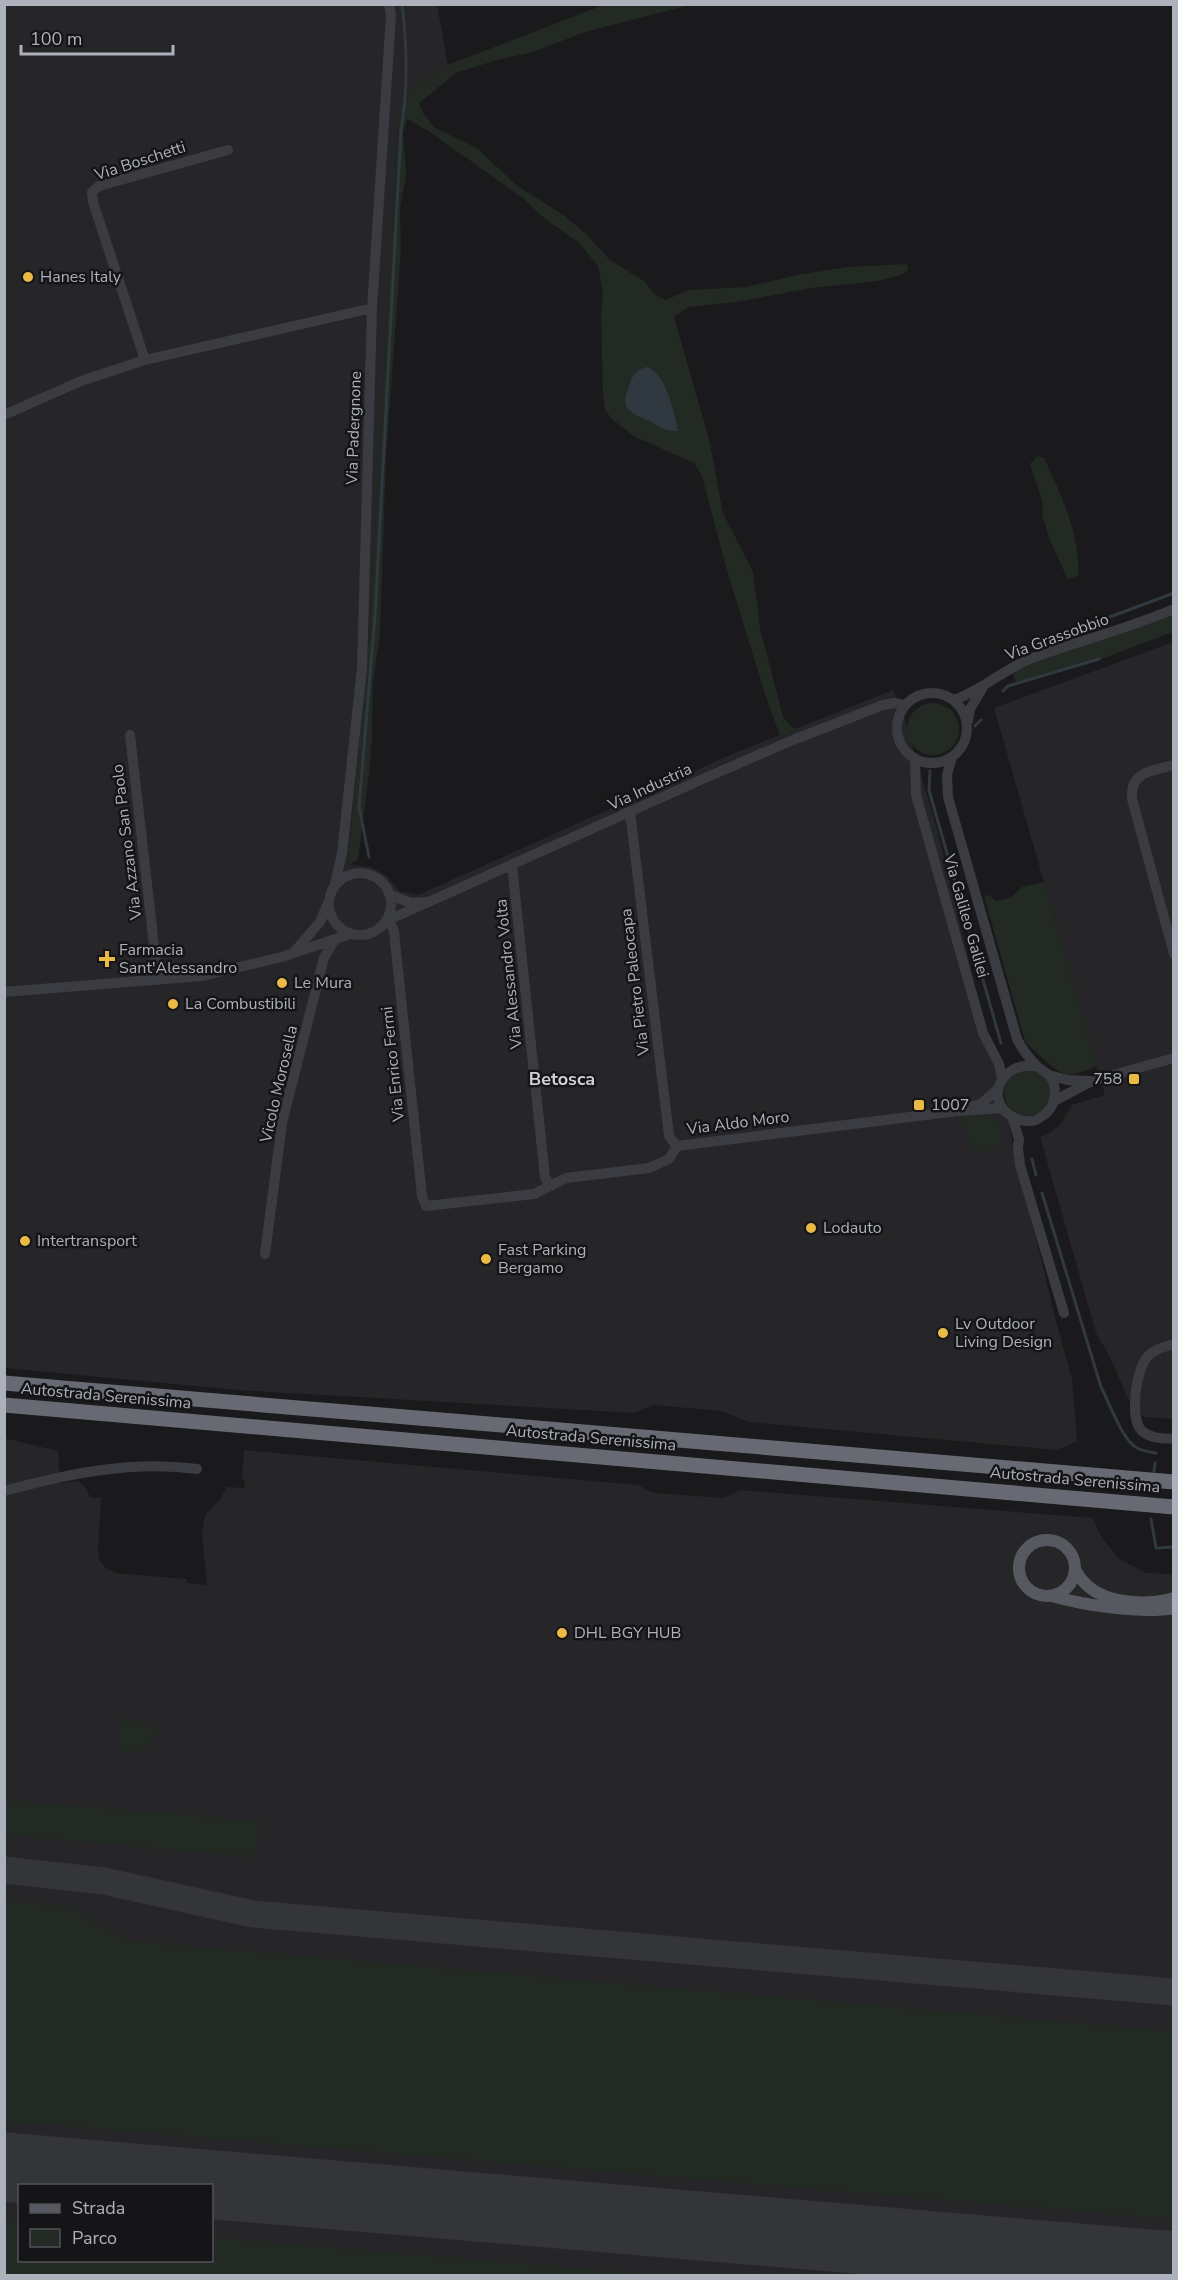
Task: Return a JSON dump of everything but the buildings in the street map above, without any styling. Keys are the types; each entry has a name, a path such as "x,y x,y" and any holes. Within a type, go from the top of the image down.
{"highway":[{"name":"Autostrada Serenissima","path":"4,1383 1173,1482"},
{"name":"Autostrada Serenissima","path":"4,1405 1173,1507"}],"main road":[{"path":"1173,1598 1145,1602 1108,1598 1097,1594 1086,1586 1076,1571 1073,1556 1067,1547 1058,1542 1042,1540 1033,1544 1025,1550 1019,1564 1024,1584 1036,1594 1135,1610 1158,1611 1173,1608"},
{"path":"1052,1596 1066,1589 1076,1571"}],"street":[{"name":"Via Padergnone","path":"334,888 342,853 362,668 372,308 391,15 389,4"},
{"name":"Via Boschetti","path":"145,360 93,202 92,192 99,186 228,150"},
{"path":"4,415 81,381 145,360 372,308"},
{"name":"Via Grassobbio","path":"954,700 983,687 998,675 1031,659 1173,609"},
{"path":"983,687 970,709 964,742 952,757 947,775 948,797 1022,1050 1049,1075 1067,1080 1092,1081"},
{"path":"897,730 899,717 905,705 915,697 927,693 936,693 954,700 965,715 967,724"},
{"name":"Via Industria","path":"386,921 793,740 883,705 894,703 905,705"},
{"path":"883,705 894,717 902,746 915,758 933,763 952,757"},
{"name":"Via Azzano San Paolo","path":"130,735 158,980"},
{"name":"Via Galileo Galilei","path":"915,758 916,795 983,1033 999,1064 1000,1083"},
{"path":"1173,765 1140,775 1131,789 1173,954"},
{"name":"Via Pietro Paleocapa","path":"630,812 669,1136 678,1146"},
{"path":"329,901 334,921 356,935 370,934 386,921 391,908 390,895 377,878 351,868 342,853"},
{"name":"Via Alessandro Volta","path":"512,865 545,1178 550,1186"},
{"path":"296,952 320,922 334,888 351,875 364,874"},
{"name":"Via Industria","path":"390,895 411,903 431,902"},
{"name":"Via Enrico Fermi","path":"386,921 392,926 394,932 422,1196 426,1206"},
{"path":"320,922 324,958"},
{"path":"4,992 202,976 296,952 350,933"},
{"path":"324,958 334,939"},
{"path":"296,952 324,958"},
{"name":"Vicolo Morosella","path":"265,1254 282,1123 324,958"},
{"path":"1054,1101 1092,1081 1173,1058"},
{"path":"1038,1067 1022,1065 1014,1068 1000,1083 998,1095 1002,1108 1012,1117 1022,1121 1038,1119 1046,1115 1054,1101 1055,1092 1049,1075"},
{"name":"Via Aldo Moro","path":"958,1111 981,1104 1000,1083"},
{"name":"Via Aldo Moro","path":"426,1206 534,1194 566,1178 649,1168 669,1159 678,1146 958,1111 1002,1108"},
{"path":"1012,1117 1019,1139 1020,1165 1064,1313"},
{"path":"1019,1139 1038,1119"},
{"path":"1173,1344 1154,1351 1143,1363 1138,1377 1135,1414 1136,1421 1144,1433 1157,1438 1173,1439"},
{"path":"4,1491 95,1470 179,1466 197,1469"}],"shaded area":[{"path":"4,5 437,5 448,65 415,87 399,106 369,637 348,862 350,865 371,867 387,876 399,891 418,895 732,754 893,690 901,707 937,829 1072,1379 1077,1441 1057,1450 748,1422 722,1411 653,1405 635,1413 238,1390 5,1368"},
{"path":"647,367 653,370 664,385 672,404 678,431 661,428 635,414 626,404 626,394 632,378 635,373"},
{"path":"1173,642 1173,1419 1144,1417 1128,1399 1111,1359 1096,1333 1040,1137 1061,1124 1072,1105 1105,1095 994,708"},
{"path":"4,1438 58,1451 60,1483 78,1481 86,1488 90,1497 101,1498 98,1551 100,1561 105,1567 115,1573 186,1579 186,1583 207,1585 202,1534 204,1520 227,1487 244,1488 245,1480 242,1479 244,1450 638,1485 653,1493 724,1498 740,1490 1093,1518 1100,1535 1119,1559 1146,1573 1173,1574 1173,2275 5,2275"}],"green space":[{"path":"606,4 690,5 585,32 533,52 456,73 419,103 424,115 435,128 477,148 516,185 565,216 585,233 609,259 645,282 654,294 665,300 690,290 746,287 802,274 847,267 907,264 908,270 901,275 877,281 812,288 737,302 688,307 674,317 709,439 723,513 753,572 760,628 783,717 795,730 780,736 726,567 702,476 694,463 635,437 612,419 605,410 601,311 603,294 598,266 578,242 544,218 524,199 430,132 407,119 403,133 406,174 400,209 401,250 386,457 380,634 373,682 369,774 358,859 350,865 348,861 369,637 399,106 415,87 448,65"},
{"path":"1038,456 1044,458 1063,500 1073,530 1078,575 1068,580 1049,538 1043,517 1042,500 1030,464"},
{"path":"1173,613 1173,632 1096,661 1016,684 1013,673 1045,658"},
{"path":"933,703 943,705 951,711 957,719 959,729 957,739 951,747 943,753 933,755 923,753 915,747 909,739 907,729 909,719 915,711 923,705"},
{"path":"1044,882 1097,1066 1071,1075 1063,1074 1025,1041 984,896 989,895 996,901 1010,898 1022,887"},
{"path":"1027,1070 1036,1071 1043,1077 1049,1084 1049,1102 1043,1109 1036,1115 1027,1116 1018,1115 1011,1109 1005,1102 1004,1093 1005,1084 1011,1077 1018,1071"},
{"path":"962,1115 997,1120 1004,1146 972,1152"},
{"path":"121,1718 159,1728 160,1734 142,1750 121,1752 117,1746"},
{"path":"4,1800 258,1821 255,1857 5,1835"},
{"path":"5,1901 68,1906 129,1941 1173,2031 1173,2219 5,2121"},
{"path":"5,2220 18,2221 18,2262 213,2262 213,2238 663,2275 5,2275"}],"waterway":[{"path":"369,857 359,807 375,616 401,130 406,83 402,4"},
{"path":"1032,646 1174,593"},
{"path":"1003,691 1008,686 1099,659"},
{"path":"975,726 981,720"},
{"path":"930,771 929,790 1001,1043"},
{"path":"1032,1159 1036,1175"},
{"path":"1042,1193 1101,1387 1126,1437 1137,1448 1156,1453"},
{"path":"1154,1471 1155,1463"},
{"path":"1151,1519 1156,1548 1174,1547"}],"taxiway":[{"path":"4,1870 104,1881 253,1914 1174,1992"}],"runway":[{"path":"4,2167 205,2184"},
{"path":"213,2185 1174,2266"}],"place":[{"name":"Hanes Italy","path":"28,277"},
{"name":"Farmacia Sant'Alessandro","path":"107,959"},
{"name":"Le Mura","path":"282,983"},
{"name":"La Combustibili","path":"173,1004"},
{"name":"758","path":"1134,1079"},
{"name":"1007","path":"919,1105"},
{"name":"Lodauto","path":"811,1228"},
{"name":"Intertransport","path":"25,1241"},
{"name":"Fast Parking Bergamo","path":"486,1259"},
{"name":"Lv Outdoor Living Design","path":"943,1333"},
{"name":"DHL BGY HUB","path":"562,1633"}],"district":[{"name":"Betosca","path":"562,1079"}]}
